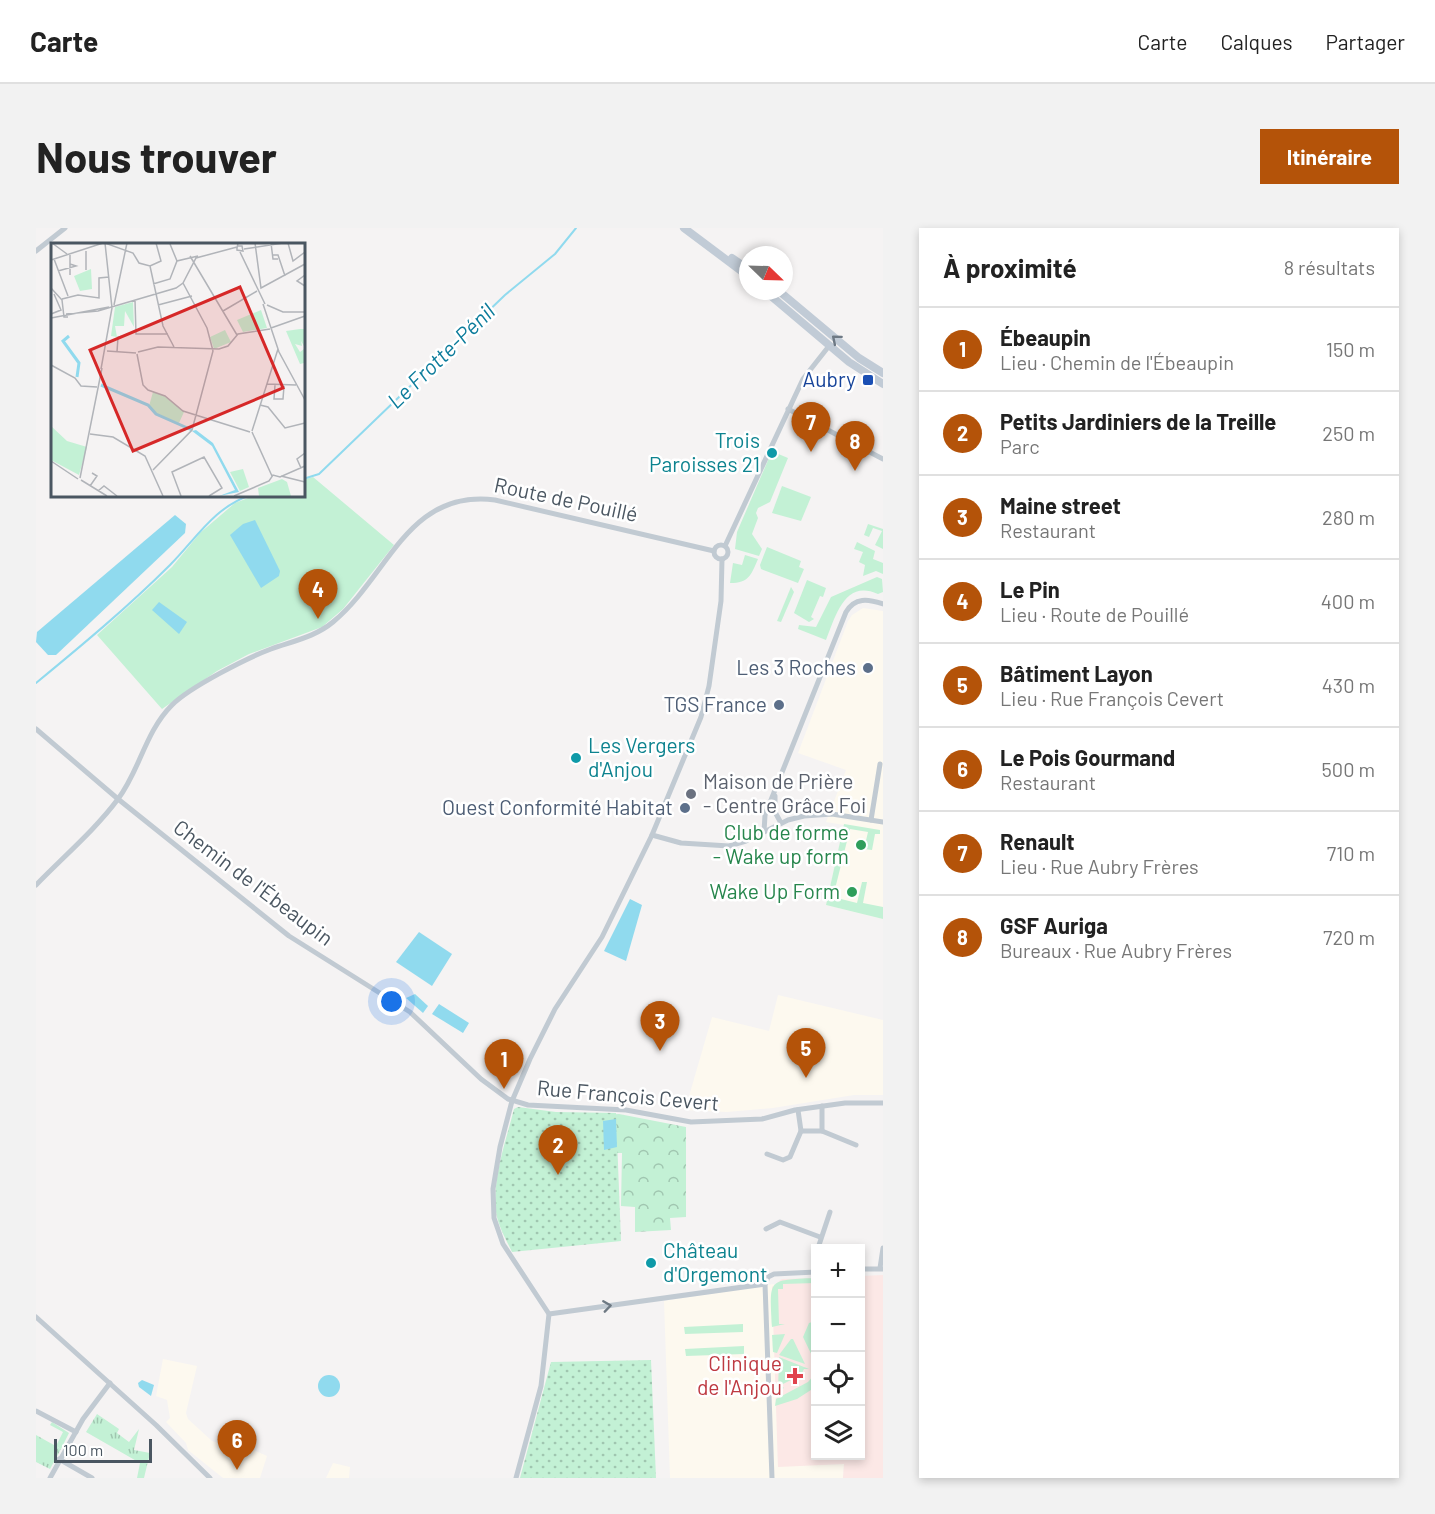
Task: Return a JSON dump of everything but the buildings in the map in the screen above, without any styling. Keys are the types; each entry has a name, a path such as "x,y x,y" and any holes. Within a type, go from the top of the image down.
{"street":[{"path":"36,251 66,228"},
{"path":"684,228 739,269"},
{"path":"717,251 739,264"},
{"path":"775,300 829,346 883,384"},
{"path":"790,300 859,358 883,373"},
{"path":"725,546 803,379 829,346"},
{"path":"788,409 883,459"},
{"name":"Route de Pouillé","path":"36,885 118,799 151,732 174,702 249,657 313,635 332,623 356,598 410,531 424,516 436,509 478,498 714,551"},
{"path":"722,559 716,558 714,551 718,546 725,546"},
{"path":"516,1478 541,1386 549,1314 504,1244 494,1218 493,1189 496,1163 512,1101 542,1034 602,937 652,835 701,717 710,686 721,601 722,559 728,552 725,546"},
{"path":"764,832 765,815 775,796 848,609 862,600 883,604"},
{"name":"Chemin de l'Ébeaupin","path":"36,729 84,767 118,799 289,936 410,1012 481,1078 512,1101"},
{"path":"871,820 880,764"},
{"path":"775,796 775,812 781,823"},
{"path":"652,835 670,841 729,846 796,818 822,814 883,822"},
{"name":"Rue François Cevert","path":"512,1101 558,1109 626,1110 691,1122 762,1119 822,1106 861,1102 883,1103"},
{"path":"822,1106 822,1131"},
{"path":"767,1154 783,1160 790,1157 801,1131 798,1110"},
{"path":"801,1131 822,1131 856,1145"},
{"path":"819,1244 830,1212"},
{"path":"766,1229 780,1222 820,1237"},
{"path":"865,1269 882,1268 883,1248"},
{"path":"772,1478 765,1284 768,1277 774,1274 811,1272"},
{"path":"549,1314 765,1284"},
{"path":"36,1317 110,1383 210,1478"},
{"path":"50,1478 76,1432 110,1383"},
{"path":"36,1411 76,1432"},
{"path":"59,1459 92,1478"}],"shaded area":[{"path":"863,608 883,611 883,919 826,905 844,825 826,822 846,770 798,753 848,621 852,615"},
{"path":"778,995 883,1020 883,1095 854,1095 773,1108 727,1112 685,1110 712,1017 769,1031"},
{"name":"Clinique de l'Anjou","path":"883,1275 883,1478 843,1478 844,1464 778,1467 772,1287 782,1279 811,1278 811,1460 865,1460 865,1276"},
{"path":"774,1284 778,1466 844,1464 843,1478 670,1478 664,1301"},
{"path":"163,1359 197,1366 186,1413 188,1419 212,1441 244,1450 251,1449 267,1456 260,1478 223,1478 188,1450 186,1443 166,1422 170,1418 167,1400 156,1396"},
{"path":"333,1463 350,1467 349,1478 326,1478"}],"green space":[{"path":"776,453 788,458 770,502 758,508 756,513 758,518 752,534 762,549 759,556 735,549 737,532 769,458 773,460"},
{"path":"313,477 394,545 343,609 322,627 249,654 217,671 162,709 97,635 172,567 200,533 235,503 253,496 304,496 304,480"},
{"path":"782,486 811,497 801,521 772,513"},
{"path":"868,524 883,529 883,549 875,545 882,531 873,528 869,537 864,535"},
{"path":"857,542 875,551 873,559 883,563 883,574 876,571 863,576 865,565 859,562 863,552 854,549"},
{"path":"767,547 801,561 799,567 804,569 798,583 761,569 760,565"},
{"path":"745,555 758,559 753,570 745,580 730,583 733,563 742,565"},
{"path":"877,577 882,579 883,592 878,594 857,591 850,595 838,611 826,640 798,629 799,625 816,627 831,597"},
{"path":"807,580 826,588 811,617 814,619 809,622 794,613"},
{"path":"791,587 794,592 781,622 777,621"},
{"path":"844,824 880,830 880,834 875,834 872,850 864,849 868,832 850,829 833,897 857,903 862,882 867,882 863,903 883,907 883,919 826,905"},
{"path":"518,1107 556,1112 616,1113 621,1241 512,1252 502,1232 495,1199 500,1160 514,1109"},
{"path":"619,1114 686,1127 686,1217 670,1218 671,1230 635,1232 635,1207 621,1206 622,1153 588,1153 588,1116"},
{"path":"811,1278 811,1283 783,1284 783,1289 778,1289 779,1324 785,1324 772,1327 772,1291 774,1285 787,1280"},
{"path":"811,1322 811,1354 803,1337"},
{"path":"743,1324 743,1332 685,1334 684,1327"},
{"path":"785,1334 777,1353 773,1352 772,1335"},
{"path":"793,1339 805,1364 779,1355"},
{"path":"744,1346 744,1354 686,1356 685,1349"},
{"path":"779,1357 809,1369 804,1369 801,1375 781,1385 784,1388 778,1391"},
{"path":"651,1360 656,1478 520,1478 551,1362"},
{"path":"811,1379 811,1390 797,1399 775,1406 776,1399"},
{"path":"97,1414 119,1429 117,1433 129,1442 139,1429 134,1450 150,1453 144,1478 137,1478 140,1463 86,1432"},
{"path":"52,1422 69,1433 61,1449 56,1446 63,1432 50,1425"},
{"path":"36,1435 61,1449 50,1469 36,1462"}],"water":[{"path":"175,515 186,524 185,533 56,655 48,655 36,642 37,632"},
{"path":"255,520 280,571 279,576 261,588 230,535 243,524"},
{"path":"159,602 187,622 179,634 152,610"},
{"path":"630,899 642,905 626,961 604,951"},
{"path":"419,932 452,954 432,986 396,962"},
{"path":"415,994 428,1006 423,1013 406,998"},
{"path":"439,1004 469,1023 463,1033 432,1014"},
{"path":"616,1119 617,1147 604,1150 603,1121"},
{"path":"329,1375 337,1378 340,1386 337,1394 329,1397 321,1394 318,1386 321,1378"},
{"path":"142,1380 154,1385 151,1396 139,1387 138,1383"}],"waterway":[{"name":"Le Frotte-Pénil","path":"304,479 319,474 505,295 555,254 576,228"},
{"name":"Le Frotte-Pénil","path":"36,683 138,596 226,507 248,496"}],"place":[{"name":"Aubry","path":"868,380"},
{"name":"Renault","path":"811,452"},
{"name":"Trois Paroisses 21","path":"772,453"},
{"name":"GSF Auriga","path":"855,471"},
{"name":"Le Pin","path":"318,619"},
{"name":"Les 3 Roches","path":"868,668"},
{"name":"TGS France","path":"779,705"},
{"name":"Les Vergers d'Anjou","path":"576,758"},
{"name":"Maison de Prière - Centre Grâce Foi","path":"691,794"},
{"name":"Ouest Conformité Habitat","path":"685,808"},
{"name":"Club de forme - Wake up form","path":"861,845"},
{"name":"Wake Up Form","path":"852,892"},
{"name":"Maine street","path":"660,1051"},
{"name":"Bâtiment Layon","path":"806,1078"},
{"name":"Ébeaupin","path":"504,1089"},
{"name":"Petits Jardiniers de la Treille","path":"558,1175"},
{"name":"Château d'Orgemont","path":"651,1263"},
{"name":"Clinique de l'Anjou","path":"795,1376"},
{"name":"Le Pois Gourmand","path":"237,1470"}]}
